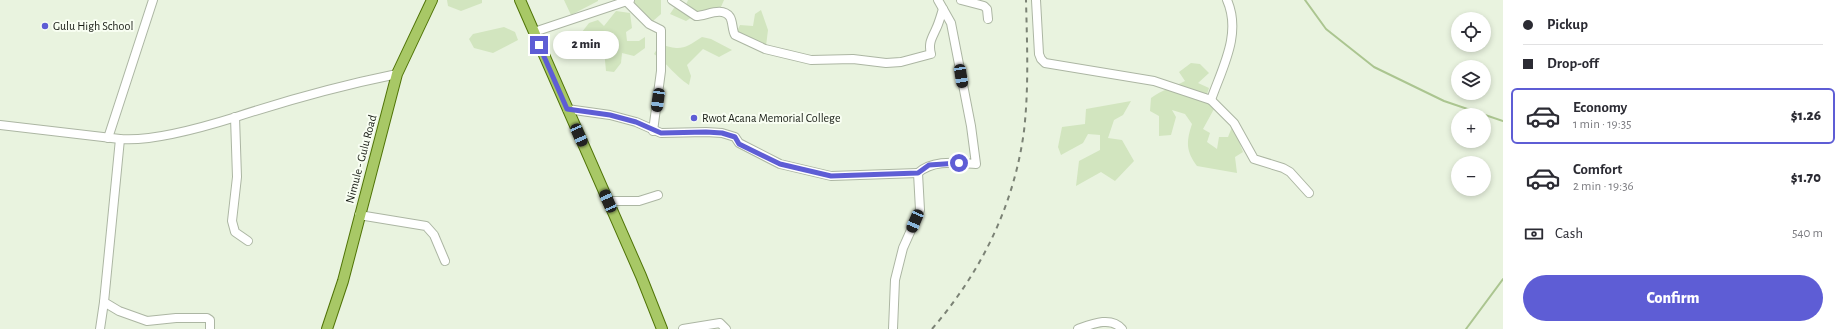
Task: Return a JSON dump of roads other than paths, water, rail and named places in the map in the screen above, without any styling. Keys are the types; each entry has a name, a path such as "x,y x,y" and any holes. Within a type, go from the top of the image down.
{"main road":[{"name":"Nimule - Gulu Road","path":"327,329 343,281 397,74 432,0"},
{"path":"520,0 662,329"}],"street":[{"path":"108,138 153,0"},
{"path":"672,0 696,16 716,12 727,15 730,17 735,35 765,49 811,60 853,59 886,63 902,62 931,54 929,47 931,36 937,28 943,9"},
{"path":"567,109 610,115 636,122 653,131 670,134 706,132 722,133 735,137 739,144 780,164 831,176 918,173 924,167 935,164 976,164 971,126 951,23 938,0"},
{"path":"960,0 984,6 987,9 988,19"},
{"path":"1036,0 1039,54 1045,63 1154,81 1211,100 1234,123 1254,159 1283,168 1290,172 1308,193"},
{"path":"1211,100 1233,38 1233,20 1227,0"},
{"path":"534,32 628,1 649,24 661,30 661,72 653,131"},
{"path":"0,125 120,139 171,134 203,127 367,80 397,74"},
{"path":"235,117 236,177 232,221 235,232 248,241"},
{"path":"100,329 120,139"},
{"path":"893,329 895,280 903,248 920,210 918,173"},
{"path":"608,201 639,202 658,196"},
{"path":"359,215 426,226 434,235 445,261"},
{"path":"104,302 119,311 147,321 176,318 208,318 210,320 210,329"},
{"path":"1078,329 1105,322 1112,322 1122,329"},
{"path":"683,329 720,323 726,329"}],"waterway":[{"path":"1305,0 1326,29 1374,67 1444,101 1503,121"},
{"path":"1466,329 1503,279"}],"railway":[{"path":"932,329 966,285 980,261 993,237 1012,186 1019,159 1026,115 1026,0"}],"place":[{"name":"Gulu High School","path":"45,26"},
{"name":"Rwot Acana Memorial College","path":"694,118"}]}
